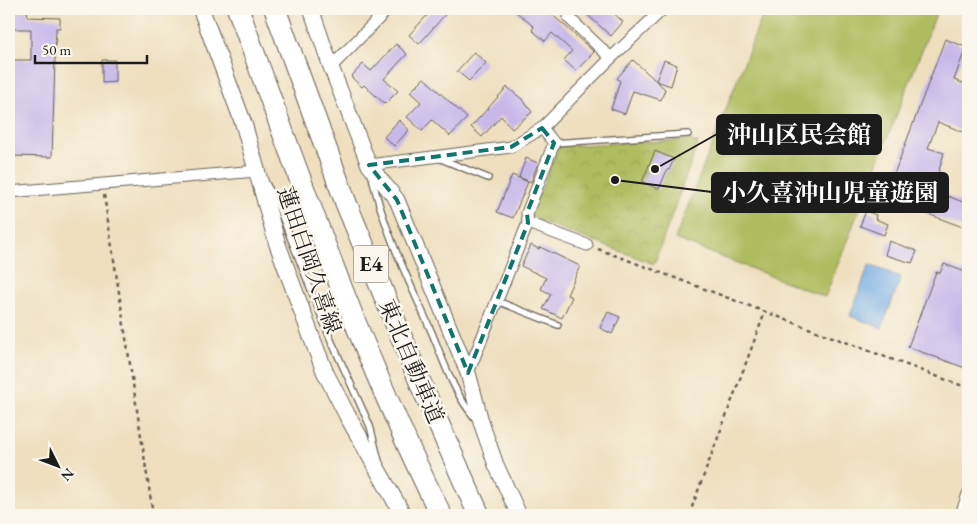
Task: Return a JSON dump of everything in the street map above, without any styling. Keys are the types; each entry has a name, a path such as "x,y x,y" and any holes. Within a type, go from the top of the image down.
{"highway":[{"name":"東北自動車道","path":"238,9 354,317 390,405 441,515"},
{"name":"東北自動車道","path":"275,9 346,203 423,388 480,515"}],"main road":[{"name":"蓮田白岡久喜線","path":"201,9 244,125 277,243 322,364 347,415 403,515"}],"street":[{"path":"311,9 331,68 369,165 397,200 468,374 482,425 496,465 519,515"},
{"path":"331,68 388,9"},
{"path":"369,165 511,147 542,128 611,58 663,9"},
{"path":"569,18 611,58"},
{"path":"468,374 528,223 527,213 554,143 542,128"},
{"path":"9,192 257,171"},
{"path":"528,223 587,245"},
{"path":"961,515 968,494"}],"lane":[{"path":"554,143 688,134"},
{"path":"436,157 488,178"},
{"path":"369,165 378,204 455,386 467,409 482,425"},
{"path":"497,301 558,325"}],"path":[{"path":"102,184 153,514"},
{"path":"587,245 968,388"},
{"path":"689,515 765,312"}],"highlighted area":[{"path":"542,128 554,143 527,213 528,223 468,373 397,200 369,165 511,147"}],"green space":[{"path":"765,9 938,9 825,297 675,239"},
{"path":"689,140 698,143 654,264 537,220 531,214 559,146"}],"water":[{"path":"869,265 901,277 882,328 850,316"}],"building":[{"path":"13,9 27,9 28,17 60,18 60,28 56,28 52,157 9,156 9,124 13,124 14,87 9,86 9,60 31,60 31,29 13,29"},
{"path":"433,9 450,9 419,44 409,35"},
{"path":"513,9 546,9 594,52 576,71 564,60 572,51 552,33 545,41 532,30 534,27"},
{"path":"581,9 609,9 623,22 611,36"},
{"path":"945,39 966,47 954,80 968,85 968,134 938,122 928,148 944,153 938,174 943,175 937,192 968,204 968,229 885,198"},
{"path":"396,44 407,54 384,79 398,91 385,104 364,85 362,87 351,77 363,64 371,71"},
{"path":"474,52 486,63 469,81 457,71"},
{"path":"102,60 115,60 115,82 102,83"},
{"path":"633,60 665,89 661,100 633,91 625,114 611,109 620,81 617,78"},
{"path":"664,60 677,65 671,86 656,81"},
{"path":"424,78 467,118 450,136 432,120 422,131 407,117 421,102 410,92"},
{"path":"507,87 523,100 532,112 512,129 501,116 482,137 471,127"},
{"path":"399,120 409,130 394,146 384,137"},
{"path":"655,151 674,159 659,189 642,182"},
{"path":"526,158 538,163 531,182 519,177"},
{"path":"512,175 528,182 513,218 497,212"},
{"path":"866,211 876,215 875,219 888,224 884,235 860,226"},
{"path":"889,241 917,251 912,263 885,255"},
{"path":"531,245 539,249 540,247 580,266 567,295 572,297 562,318 543,309 551,294 541,289 546,278 521,266"},
{"path":"944,264 968,273 968,369 908,347 936,272 940,273"},
{"path":"608,312 620,317 612,334 600,328"}],"place":[{"name":"沖山区民会館","path":"655,169"},
{"name":"小久喜沖山児童遊園","path":"615,180"}]}
